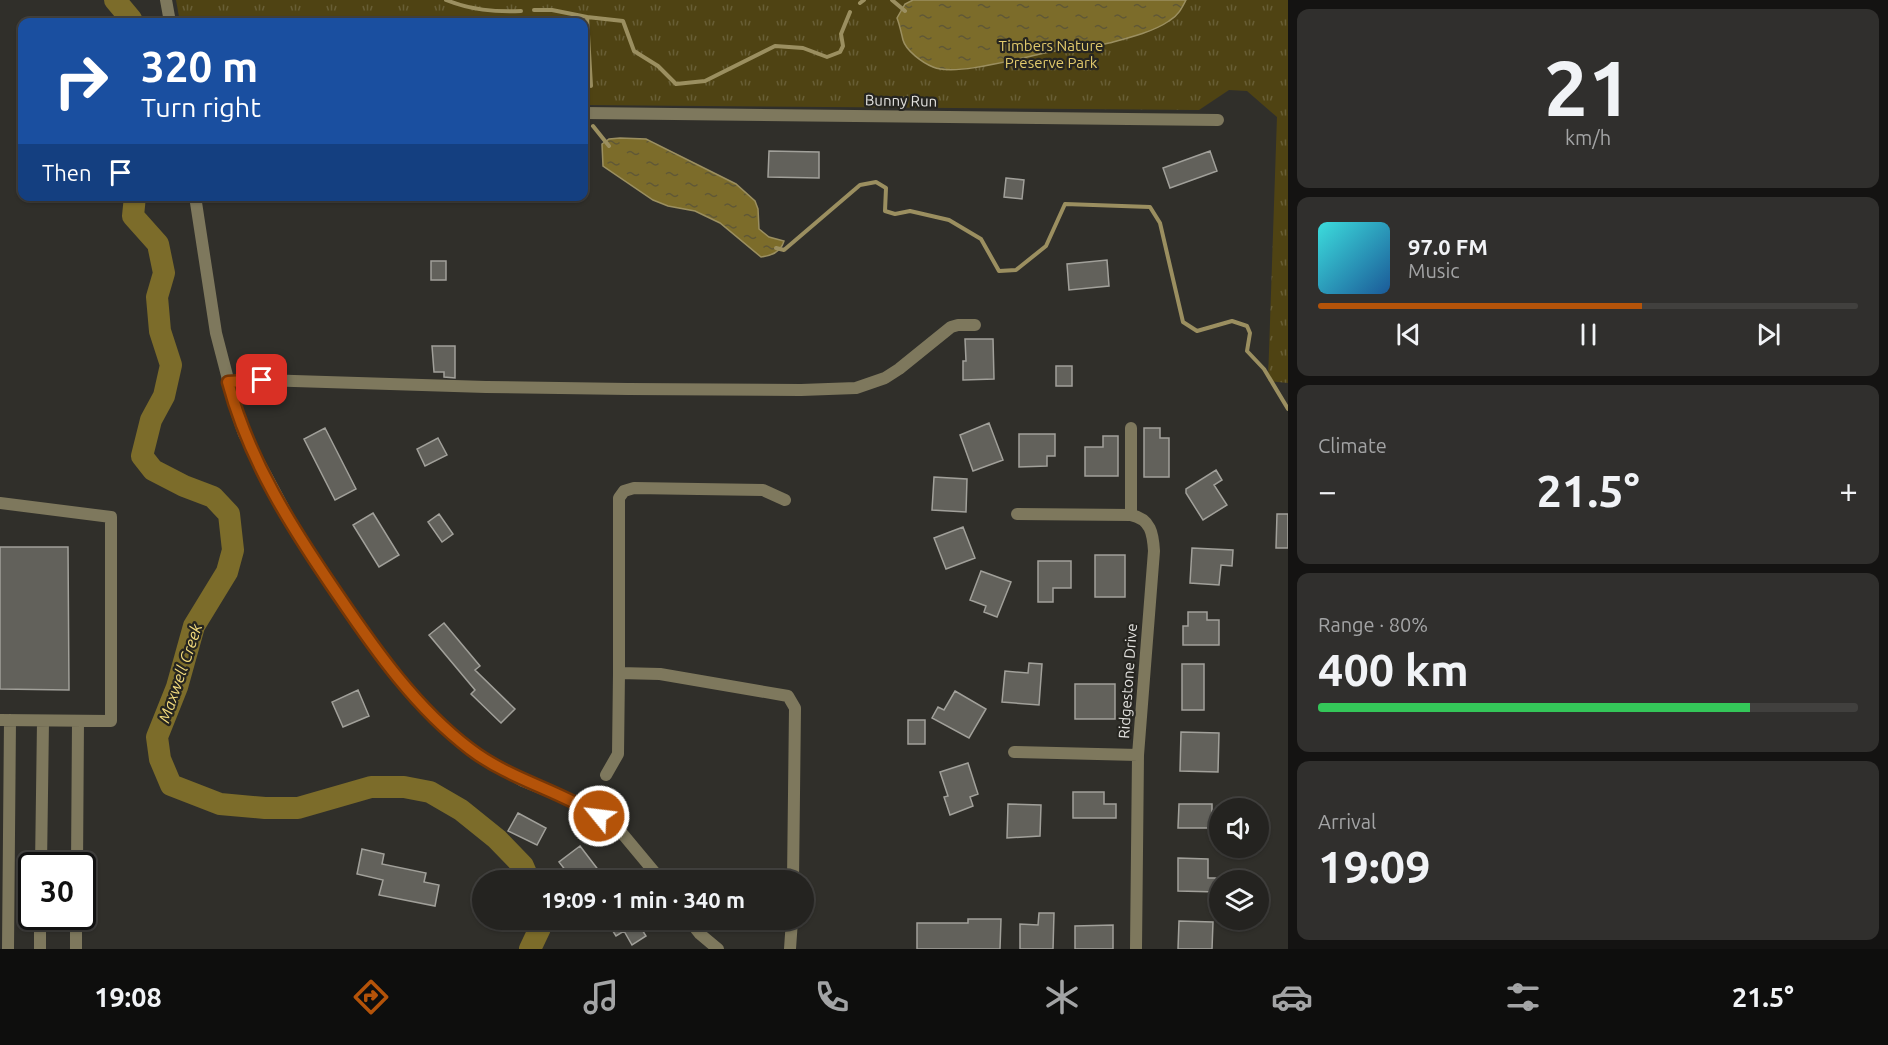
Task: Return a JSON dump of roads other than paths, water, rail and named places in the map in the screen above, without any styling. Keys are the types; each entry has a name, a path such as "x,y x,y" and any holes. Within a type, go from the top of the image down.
{"street":[{"path":"166,0 169,18"},
{"name":"Bunny Run","path":"588,112 1218,120"},
{"path":"196,201 216,333 244,434 300,539 363,632 410,693 443,727 472,751 524,781 582,806 615,826 653,870"},
{"path":"228,382 262,380 639,389 856,388 885,378 951,327 975,325"},
{"path":"1017,514 1131,515 1131,428"},
{"path":"606,775 618,754 619,498 624,491 634,488 763,490 785,500"},
{"path":"0,503 111,517 111,721 5,720 8,949"},
{"name":"Ridgestone Drive","path":"1131,515 1140,517 1149,525 1154,551 1138,755 1136,949"},
{"path":"619,673 660,674 788,696 795,708 794,870"},
{"path":"41,852 43,721"},
{"path":"77,852 78,721"},
{"path":"1014,752 1138,755"},
{"path":"40,930 40,949"},
{"path":"76,930 76,949"},
{"path":"697,930 718,949"},
{"path":"790,949 791,930"}],"water":[{"path":"913,0 1186,0 1172,19 1132,37 1102,45 1062,50 975,68 944,69 933,67 915,56 903,40 897,18 905,4"},
{"path":"609,139 646,139 736,184 755,201 758,209 759,229 769,237 784,241 778,251 761,257 720,223 695,211 668,206 653,200 603,166 602,144"}],"waterway":[{"name":"Maxwell Creek","path":"115,0 130,18"},
{"path":"446,0 483,10 521,11"},
{"path":"860,3 864,0"},
{"path":"892,0 905,11"},
{"path":"534,10 552,10 587,18"},
{"path":"587,17 623,21 634,51 658,66 676,84 705,81 775,46 803,48 827,57 840,52 843,46 841,34 850,12"},
{"path":"588,34 591,86"},
{"path":"593,126 609,146"},
{"path":"776,248 784,250 860,185 876,182 886,188 885,211 895,214 910,211 949,220 981,239 999,271 1016,270 1046,246 1065,204 1150,207 1160,223 1183,322 1197,331 1232,321 1247,326 1250,333 1247,351 1264,369 1288,409"},
{"name":"Maxwell Creek","path":"134,201 133,216 158,244 164,273 157,297 160,331 171,365 164,396 151,420 142,456 153,470 184,486 213,497 229,514 233,550 227,572 194,626 177,687 157,737 160,759 171,785 220,804 265,808 298,808 371,787 404,787 430,792 461,810 497,839 525,870"},
{"name":"Maxwell Creek","path":"530,949 539,930"}],"park label":[{"name":"Timbers Nature Preserve Park","path":"1051,54"}]}
